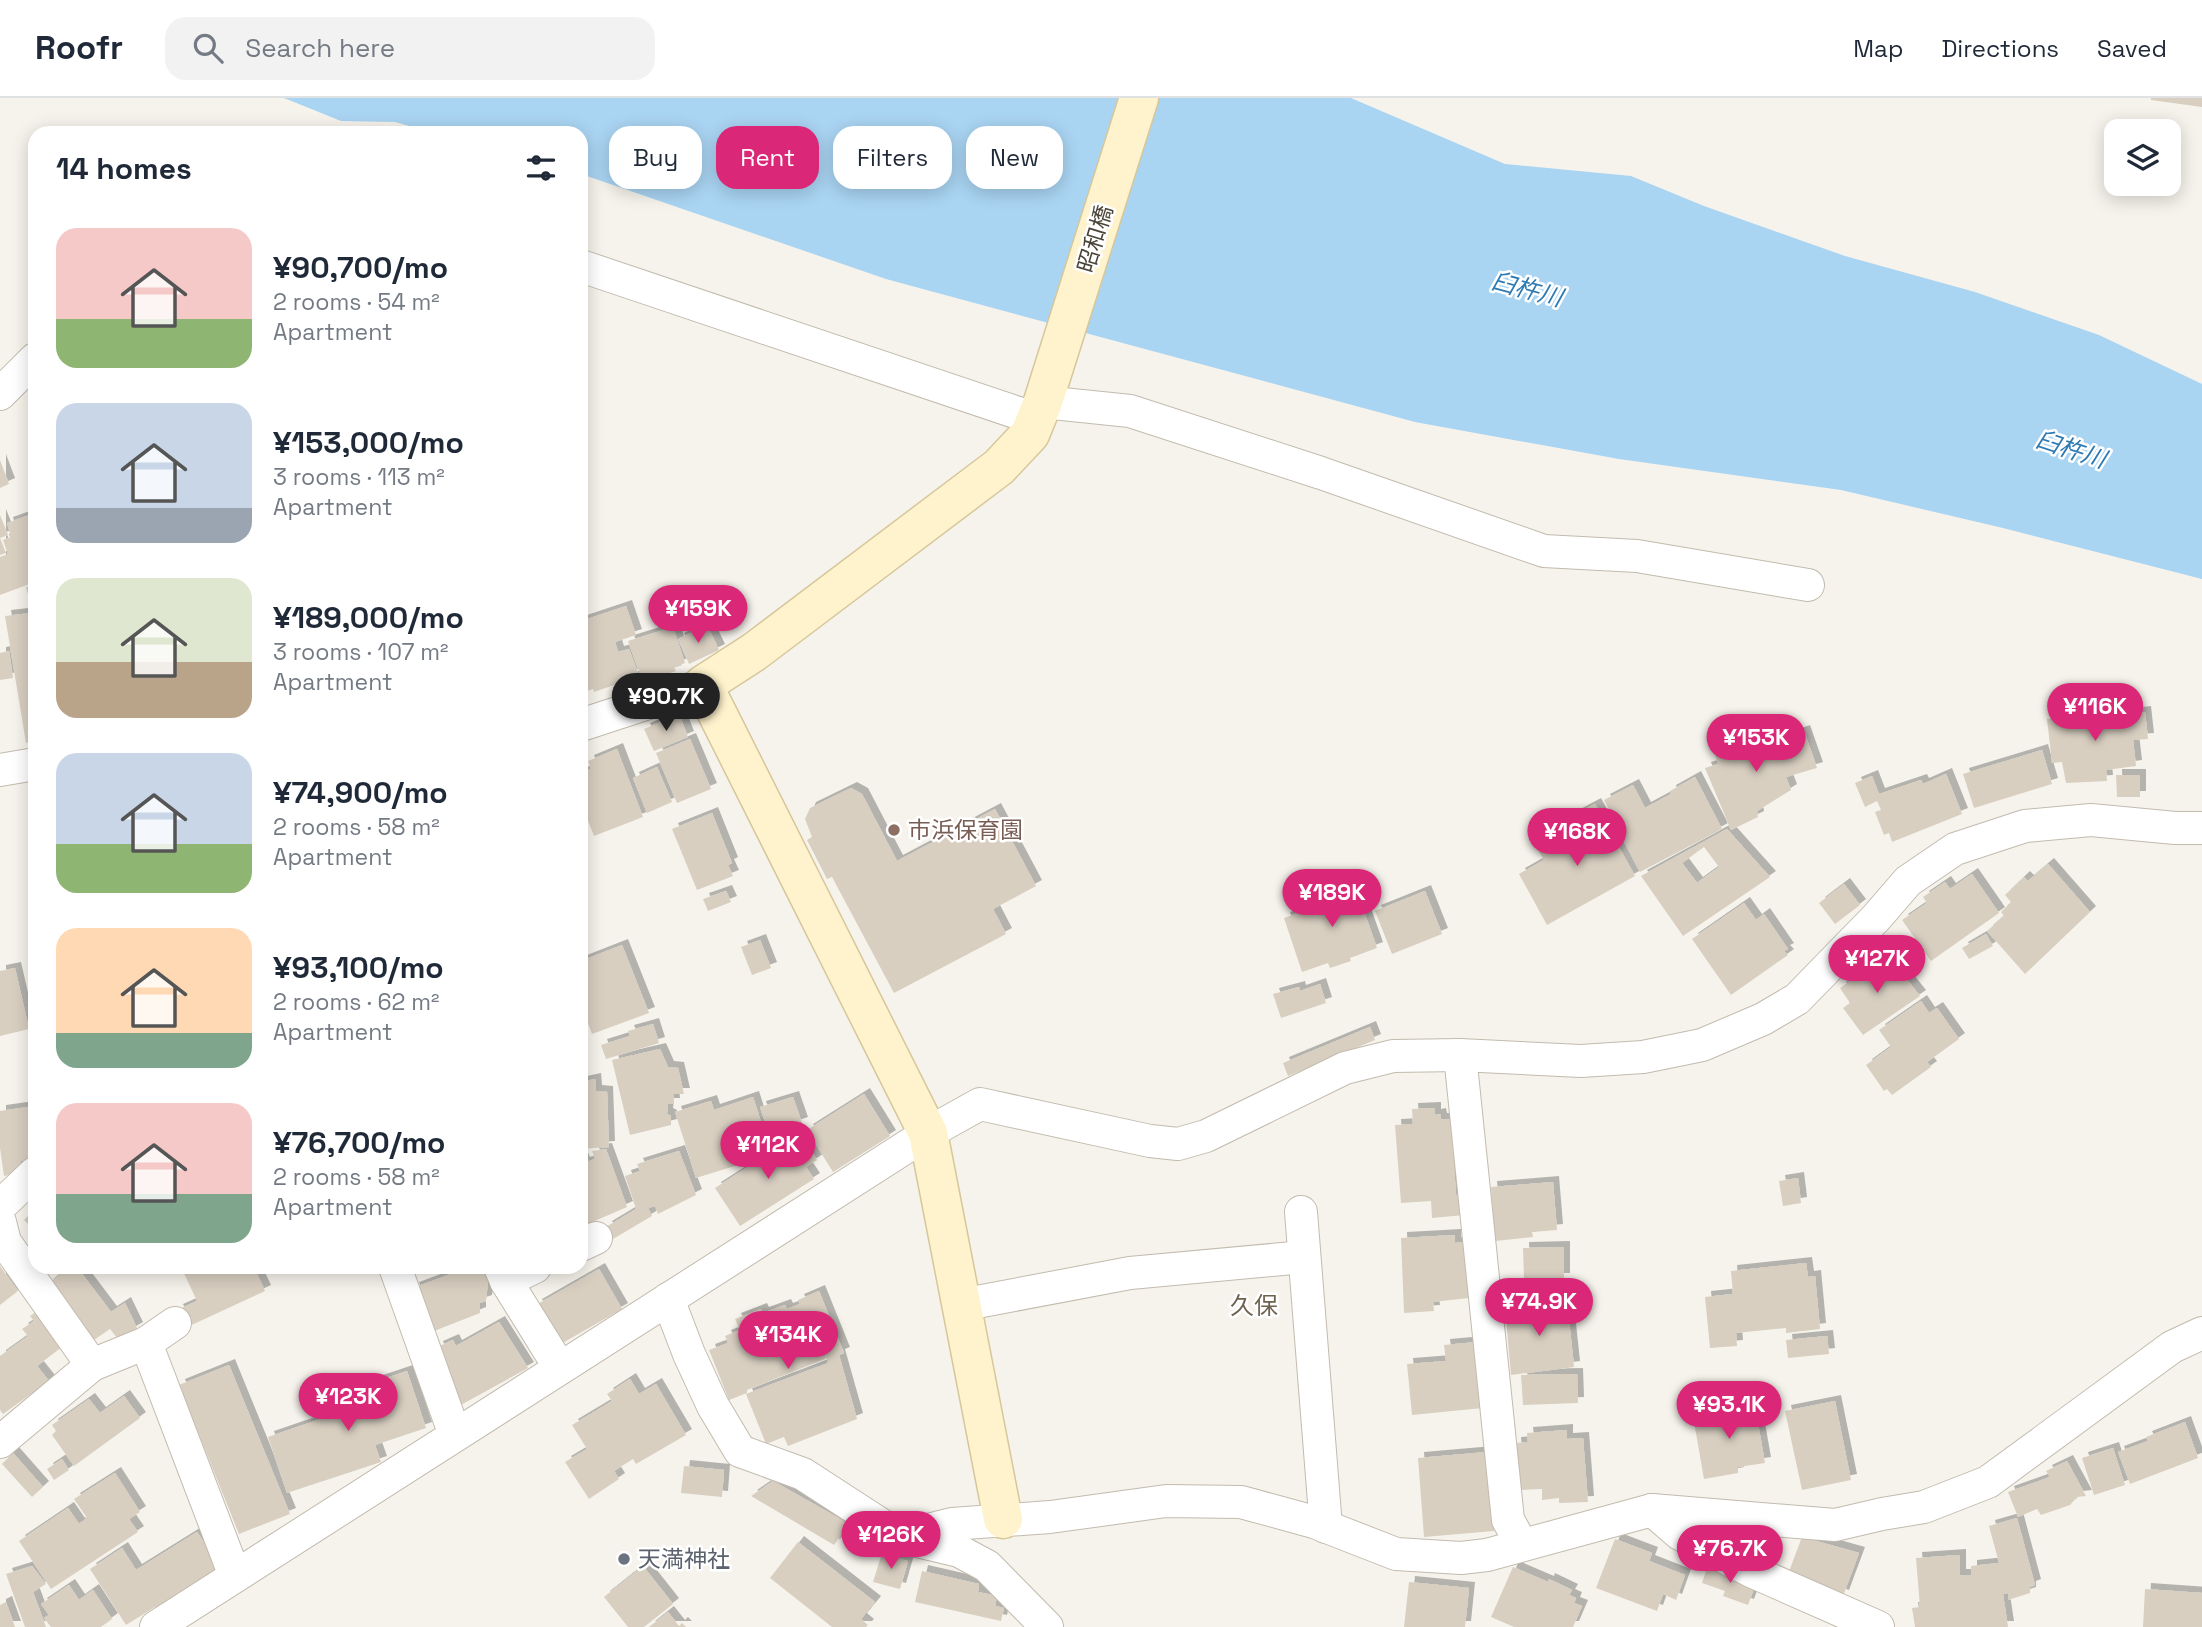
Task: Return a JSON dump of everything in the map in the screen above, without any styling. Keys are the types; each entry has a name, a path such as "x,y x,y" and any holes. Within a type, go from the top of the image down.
{"street":[{"name":"昭和橋","path":"703,685 754,652 999,467 1030,434 1139,98"},
{"path":"588,268 1043,400 1130,411 1321,473 1544,551 1637,556 1808,585"},
{"path":"0,394 28,366"},
{"path":"588,723 703,685 928,1133 1003,1519"},
{"path":"0,770 28,765"},
{"path":"156,1627 928,1133 980,1104 1150,1141 1178,1144 1206,1136 1345,1068 1393,1056 1460,1055 1581,1061 1643,1057 1702,1045 1763,1019 1797,999 1908,881 1955,849 2025,826 2091,820 2202,828"},
{"path":"1460,1055 1508,1520 1522,1545"},
{"path":"28,1179 1,1202 5,1242 92,1365"},
{"path":"1300,1212 1326,1527"},
{"path":"961,1305 1130,1273 1304,1256"},
{"path":"398,1274 455,1435"},
{"path":"503,1274 561,1368"},
{"path":"668,1299 688,1354 713,1406 740,1451 803,1474 900,1537 959,1551 987,1566 1047,1627"},
{"path":"0,1442 92,1365 146,1343 175,1323"},
{"path":"900,1537 952,1524 1050,1517 1166,1501 1241,1502 1326,1527 1395,1554 1461,1558 1488,1555 1652,1510 1835,1525 1924,1507 1988,1482 2172,1347 2202,1333"},
{"path":"146,1343 236,1576"},
{"path":"1652,1510 1680,1534 1751,1571 1878,1627"}],"water":[{"name":"臼杵川","path":"284,98 1351,98 1505,164 1631,176 1704,206 1845,256 1975,292 2099,335 2202,384 2202,579 1841,490 1619,459 1415,422 886,279 625,189 702,189 702,126 609,126 609,184 588,176 588,126 409,126 395,122 341,121"}],"building":[{"path":"2202,98 2202,107 2151,100"},
{"path":"0,460 9,484 0,488"},
{"path":"0,515 8,535 0,538"},
{"path":"28,516 28,585 0,595 0,557 8,554 3,540 11,537 7,523"},
{"path":"0,538 6,553 0,555"},
{"path":"626,606 636,635 615,642 618,652 629,649 638,673 622,678 623,682 594,692 593,689 588,691 588,619"},
{"path":"28,613 26,743 5,616"},
{"path":"707,625 719,650 689,664 678,639"},
{"path":"673,627 685,663 674,667 676,671 633,685 630,678 640,674 628,641"},
{"path":"9,651 13,678 0,680 0,653"},
{"path":"2127,710 2128,714 2145,712 2148,739 2133,740 2136,766 2106,770 2107,781 2066,783 2062,762 2052,763 2047,719"},
{"path":"679,714 688,737 654,751 644,729"},
{"path":"1804,731 1817,768 1786,777 1791,790 1757,811 1758,817 1731,830 1705,768 1718,764 1713,748 1748,736 1753,749"},
{"path":"690,739 711,789 677,803 656,753"},
{"path":"617,749 643,817 594,836 588,821 588,770 591,769 588,761"},
{"path":"2042,750 2052,784 1974,808 1963,774"},
{"path":"657,767 672,802 647,813 633,778"},
{"path":"1946,774 1962,814 1892,842 1889,833 1884,835 1875,812 1881,810 1877,801 1865,807 1855,783 1872,776 1879,794 1921,780 1923,784"},
{"path":"2116,775 2140,775 2140,797 2117,797"},
{"path":"1695,777 1722,829 1640,872 1604,800 1633,785 1645,808"},
{"path":"851,788 862,794 897,861 995,809 1036,886 993,909 1006,934 894,993 832,877 827,879 807,840 812,837 805,819 810,808"},
{"path":"1595,804 1635,876 1547,925 1519,874 1544,860 1536,847 1561,833 1568,847 1579,841 1567,819"},
{"path":"712,813 732,863 728,865 733,876 697,890 672,829"},
{"path":"1727,829 1770,877 1683,936 1641,876","holes":["1704,847 1719,867 1697,883 1682,863"]},
{"path":"2048,864 2090,912 2025,974 1987,931 2004,916 2001,912 2011,902 2005,895 2024,877 2028,881"},
{"path":"1972,874 1999,913 1931,961 1902,920 1927,903 1923,897 1945,882 1950,889"},
{"path":"1351,875 1377,948 1330,968 1328,963 1302,972 1284,918 1331,901 1325,884"},
{"path":"1844,884 1860,905 1835,924 1819,903"},
{"path":"726,891 731,902 708,911 703,899"},
{"path":"1425,891 1442,934 1392,954 1375,911"},
{"path":"1744,903 1756,920 1764,914 1788,949 1784,951 1788,955 1731,995 1692,939"},
{"path":"1986,934 1993,946 1969,959 1962,948"},
{"path":"760,940 771,968 752,975 741,947"},
{"path":"622,945 649,1013 592,1034 588,1023 588,958"},
{"path":"1883,959 1888,965 1893,962 1920,996 1863,1035 1843,1008 1850,1003 1840,988"},
{"path":"15,968 28,1029 0,1036 0,971"},
{"path":"1320,984 1326,1003 1281,1018 1273,994 1299,987 1300,991"},
{"path":"1921,1001 1929,1013 1937,1008 1959,1039 1927,1062 1931,1067 1892,1095 1887,1089 1884,1091 1866,1065 1891,1047 1879,1030"},
{"path":"653,1024 659,1043 606,1059 601,1045 630,1036 628,1031"},
{"path":"1370,1027 1375,1040 1288,1076 1283,1063"},
{"path":"660,1049 668,1067 678,1068 684,1094 673,1094 674,1104 668,1104 667,1114 671,1116 671,1125 630,1135 612,1060"},
{"path":"595,1079 596,1091 607,1092 609,1147 588,1148 588,1080"},
{"path":"864,1094 890,1136 833,1172 807,1130"},
{"path":"753,1097 768,1144 735,1155 738,1165 696,1178 675,1112 711,1101 714,1110"},
{"path":"793,1097 802,1123 769,1134 760,1107"},
{"path":"28,1107 28,1160 20,1161 22,1173 4,1176 0,1148 0,1111"},
{"path":"1435,1108 1435,1115 1440,1114 1441,1119 1451,1119 1456,1195 1463,1194 1464,1215 1432,1218 1431,1201 1401,1203 1395,1125 1413,1124 1412,1109"},
{"path":"802,1136 817,1160 806,1167 814,1179 740,1226 715,1188 788,1141 790,1143"},
{"path":"606,1149 627,1207 588,1224 588,1162 595,1159 592,1151"},
{"path":"679,1151 696,1195 658,1214 655,1206 648,1208 652,1216 613,1239 606,1227 636,1209 625,1176 640,1171 637,1164"},
{"path":"1798,1178 1801,1203 1783,1206 1779,1181"},
{"path":"1553,1182 1557,1230 1532,1232 1533,1237 1495,1241 1491,1187"},
{"path":"1455,1235 1455,1243 1464,1242 1469,1298 1433,1302 1434,1311 1404,1313 1401,1238"},
{"path":"1564,1247 1564,1279 1524,1279 1523,1248"},
{"path":"1806,1263 1808,1277 1815,1276 1820,1329 1786,1333 1786,1328 1736,1333 1737,1346 1710,1348 1705,1297 1733,1294 1731,1271"},
{"path":"0,1266 18,1291 0,1305"},
{"path":"599,1269 622,1309 559,1345 536,1305"},
{"path":"61,1274 82,1274 111,1312 125,1303 137,1328 118,1339 110,1329 91,1342 47,1285"},
{"path":"184,1274 257,1274 265,1291 185,1328 177,1310 197,1301"},
{"path":"451,1274 484,1274 488,1281 486,1301 480,1303 480,1313 429,1333 413,1288"},
{"path":"819,1291 844,1353 839,1355 857,1419 788,1446 784,1437 766,1444 746,1394 828,1363 826,1357 729,1400 709,1350 728,1343 725,1336 740,1330 735,1319 761,1309 763,1313 785,1305 787,1309 800,1304 798,1300"},
{"path":"1567,1301 1574,1367 1511,1375 1505,1307"},
{"path":"36,1312 62,1347 37,1366 49,1381 3,1414 0,1410 0,1356 28,1336 22,1329 34,1321 30,1316"},
{"path":"499,1322 528,1368 459,1406 437,1347 453,1340 456,1346"},
{"path":"1827,1336 1829,1354 1788,1358 1786,1340"},
{"path":"1477,1342 1483,1408 1412,1415 1407,1364 1446,1361 1444,1345"},
{"path":"229,1365 290,1514 239,1534 179,1385"},
{"path":"407,1371 426,1428 375,1445 381,1462 287,1493 268,1437 344,1411 338,1394"},
{"path":"1577,1374 1578,1403 1523,1405 1521,1375"},
{"path":"630,1379 639,1394 656,1384 686,1435 636,1464 633,1459 614,1471 619,1479 589,1499 565,1462 587,1449 572,1425 612,1401 607,1394"},
{"path":"124,1396 140,1418 74,1466 52,1435 56,1431 52,1425 89,1399 100,1413"},
{"path":"1740,1400 1743,1414 1756,1412 1765,1463 1738,1467 1738,1473 1704,1479 1694,1422 1718,1418 1715,1404"},
{"path":"1835,1401 1851,1480 1802,1490 1785,1411"},
{"path":"2185,1422 2198,1458 2130,1484 2118,1452 2148,1441 2146,1437"},
{"path":"1567,1430 1567,1439 1583,1438 1588,1502 1559,1503 1559,1498 1542,1500 1542,1489 1519,1490 1515,1443 1528,1442 1527,1433"},
{"path":"2113,1448 2125,1485 2094,1495 2082,1458"},
{"path":"1487,1452 1494,1531 1424,1537 1418,1458"},
{"path":"13,1453 43,1487 32,1497 2,1464"},
{"path":"62,1459 69,1470 54,1480 47,1469"},
{"path":"2067,1461 2086,1496 2077,1497 2070,1505 2041,1515 2037,1509 2018,1517 2008,1492 2050,1477 2046,1471"},
{"path":"684,1466 724,1470 722,1497 681,1493"},
{"path":"115,1473 140,1512 129,1519 138,1532 51,1589 19,1541 68,1508 79,1524 87,1518 74,1499"},
{"path":"773,1481 849,1524 834,1545 751,1496"},
{"path":"2017,1518 2035,1585 2030,1587 2030,1593 2008,1600 2008,1593 2003,1594 2008,1627 1915,1627 1912,1608 1920,1607 1916,1558 1960,1555 1960,1575 1971,1575 1971,1566 1999,1563 1989,1526"},
{"path":"197,1532 222,1570 158,1612 155,1607 126,1625 90,1569 122,1548 136,1570"},
{"path":"1802,1537 1859,1553 1843,1596 1788,1574"},
{"path":"1615,1539 1652,1553 1649,1561 1685,1575 1676,1600 1663,1594 1657,1611 1596,1588"},
{"path":"798,1542 875,1602 861,1619 868,1625 866,1627 832,1627 770,1578"},
{"path":"882,1553 908,1561 900,1589 873,1582"},
{"path":"1708,1565 1756,1583 1748,1605 1723,1596 1725,1591 1702,1583"},
{"path":"32,1566 46,1584 33,1592 46,1627 25,1627 6,1574"},
{"path":"643,1566 673,1604 644,1627 628,1627 604,1597"},
{"path":"1513,1567 1572,1590 1569,1595 1576,1598 1574,1603 1582,1606 1573,1627 1514,1627 1491,1617"},
{"path":"922,1571 979,1584 978,1592 997,1596 995,1606 1004,1608 1001,1621 915,1602"},
{"path":"1409,1582 1469,1588 1465,1627 1404,1627"},
{"path":"69,1585 79,1600 93,1590 112,1619 101,1627 51,1627 44,1618 49,1615 41,1604"},
{"path":"2145,1589 2202,1593 2202,1627 2143,1627"},
{"path":"6,1602 15,1627 0,1627 0,1605"},
{"path":"668,1612 679,1626 682,1623 686,1627 649,1627"}],"place":[{"name":"市浜保育園","path":"894,830"},
{"name":"天満神社","path":"624,1559"}],"district":[{"name":"久保","path":"1254,1305"}]}
